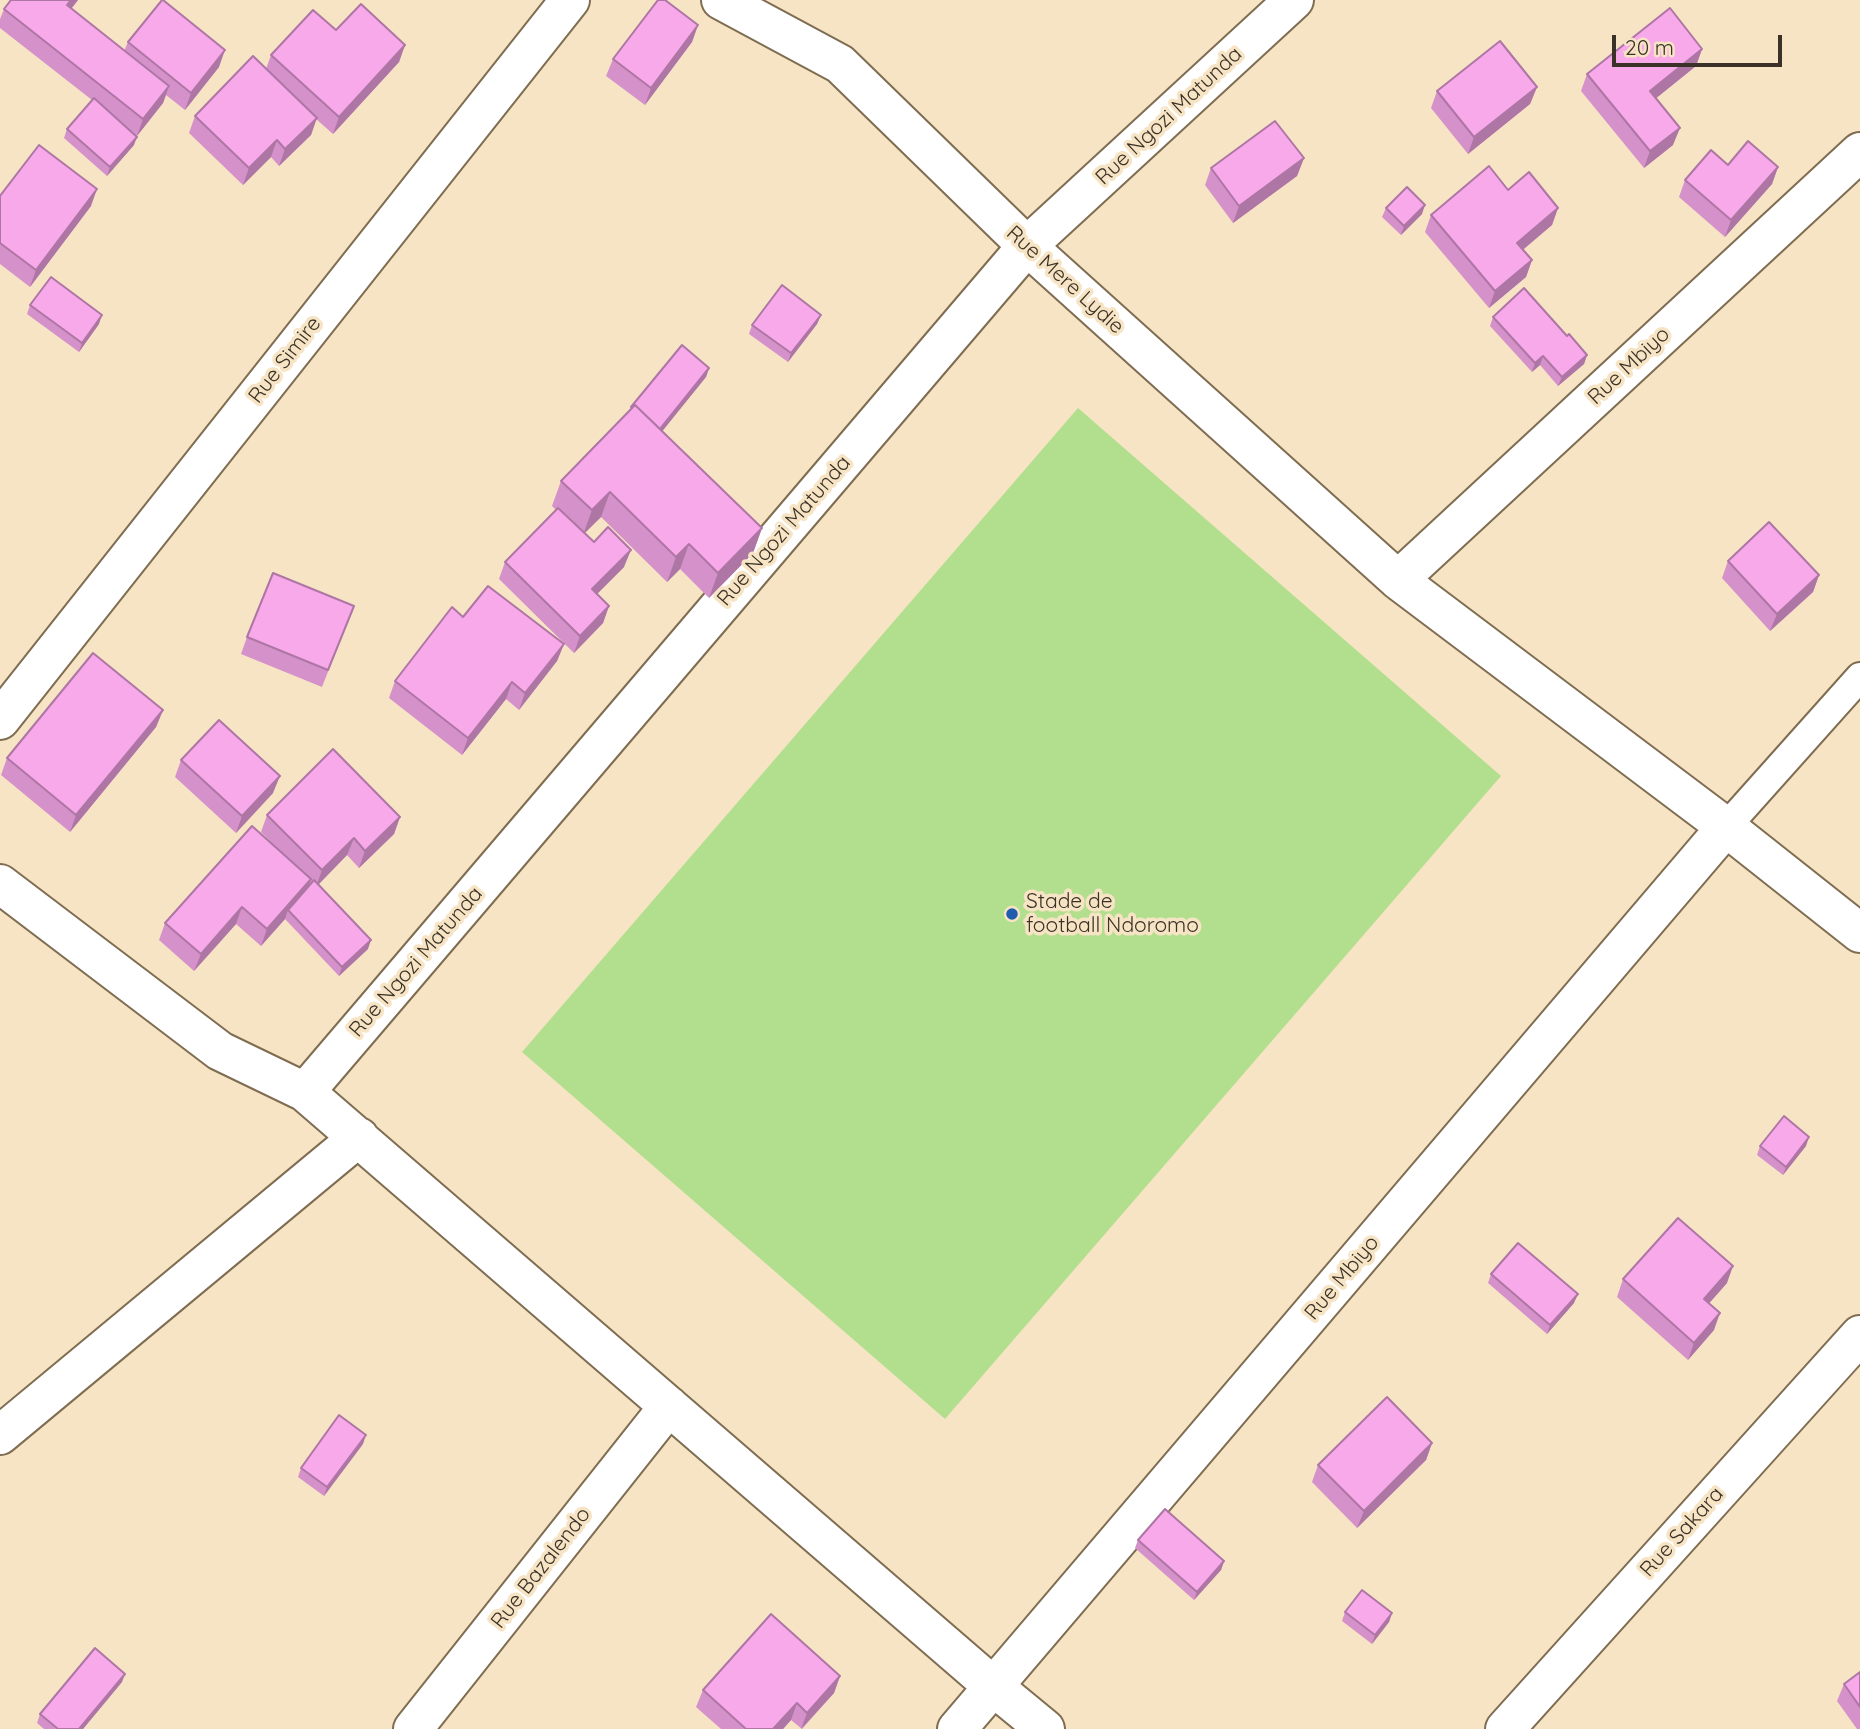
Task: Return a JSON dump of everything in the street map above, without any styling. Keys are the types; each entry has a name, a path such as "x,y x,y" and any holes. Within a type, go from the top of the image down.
{"street":[{"name":"Rue Simire","path":"0,720 570,0"},
{"name":"Rue Mere Lydie","path":"721,0 840,64 1027,246 1398,580 1726,827 1860,933"},
{"name":"Rue Ngozi Matunda","path":"305,1091 1027,246 1294,0"},
{"name":"Rue Mbiyo","path":"1398,580 1860,152"},
{"name":"Rue Mbiyo","path":"957,1729 1726,827"},
{"path":"0,884 220,1051 305,1091 1045,1729"},
{"path":"0,1435 359,1137"},
{"name":"Rue Sakara","path":"1505,1729 1860,1335"},
{"name":"Rue Bazalendo","path":"413,1729 669,1406"}],"lane":[{"path":"1726,827 1860,677"}],"green space":[{"name":"Stade de football Ndoromo","path":"1078,408 1501,776 945,1419 522,1052"}],"building":[{"path":"11,0 71,0 67,5 169,86 143,119 4,9"},
{"path":"162,0 225,50 191,93 128,42"},
{"path":"658,0 665,0 698,25 651,88 613,59"},
{"path":"361,4 405,45 339,117 271,55 313,10 336,30"},
{"path":"1670,8 1702,49 1650,91 1680,128 1650,151 1587,74"},
{"path":"1500,41 1537,87 1474,137 1437,91"},
{"path":"253,56 317,118 285,149 277,140 249,168 195,116"},
{"path":"94,98 137,137 110,167 67,129"},
{"path":"1275,121 1304,158 1239,206 1211,168"},
{"path":"1748,141 1778,167 1731,220 1685,180 1711,150 1728,165"},
{"path":"39,145 97,189 36,270 0,243 0,196"},
{"path":"1489,166 1508,190 1529,172 1558,208 1517,243 1532,260 1495,291 1431,215"},
{"path":"1407,187 1425,205 1404,226 1386,208"},
{"path":"51,277 102,315 82,343 30,305"},
{"path":"782,285 821,315 791,353 752,325"},
{"path":"1524,288 1587,355 1562,377 1543,356 1535,363 1493,317"},
{"path":"682,345 709,368 660,429 635,405 631,407"},
{"path":"635,405 762,528 718,573 689,544 676,557 610,492 592,510 561,481"},
{"path":"558,508 594,542 608,527 631,550 592,589 609,606 580,636 505,562"},
{"path":"1769,522 1819,575 1777,614 1728,561"},
{"path":"273,573 354,606 328,670 247,637"},
{"path":"488,586 564,644 525,693 512,682 468,738 395,681 452,607 463,617"},
{"path":"93,653 163,710 76,815 7,758"},
{"path":"219,720 280,776 242,816 181,760"},
{"path":"333,749 400,817 365,851 354,838 322,870 267,815"},
{"path":"252,826 311,879 267,929 242,907 201,954 165,923"},
{"path":"314,880 371,940 342,967 288,910"},
{"path":"1784,1116 1809,1137 1786,1167 1760,1146"},
{"path":"1678,1218 1733,1266 1704,1299 1720,1313 1694,1343 1623,1279"},
{"path":"1518,1243 1578,1294 1550,1325 1491,1274"},
{"path":"1387,1397 1432,1443 1364,1511 1318,1465"},
{"path":"339,1415 366,1435 327,1487 301,1468"},
{"path":"1165,1509 1224,1561 1197,1592 1138,1540"},
{"path":"1362,1590 1392,1613 1375,1635 1345,1612"},
{"path":"771,1614 840,1676 807,1713 797,1703 773,1729 746,1729 703,1690"},
{"path":"95,1648 125,1674 79,1729 58,1729 40,1714"},
{"path":"1860,1672 1860,1707 1844,1684"}],"place":[{"name":"Stade de football Ndoromo","path":"1012,914"}]}
